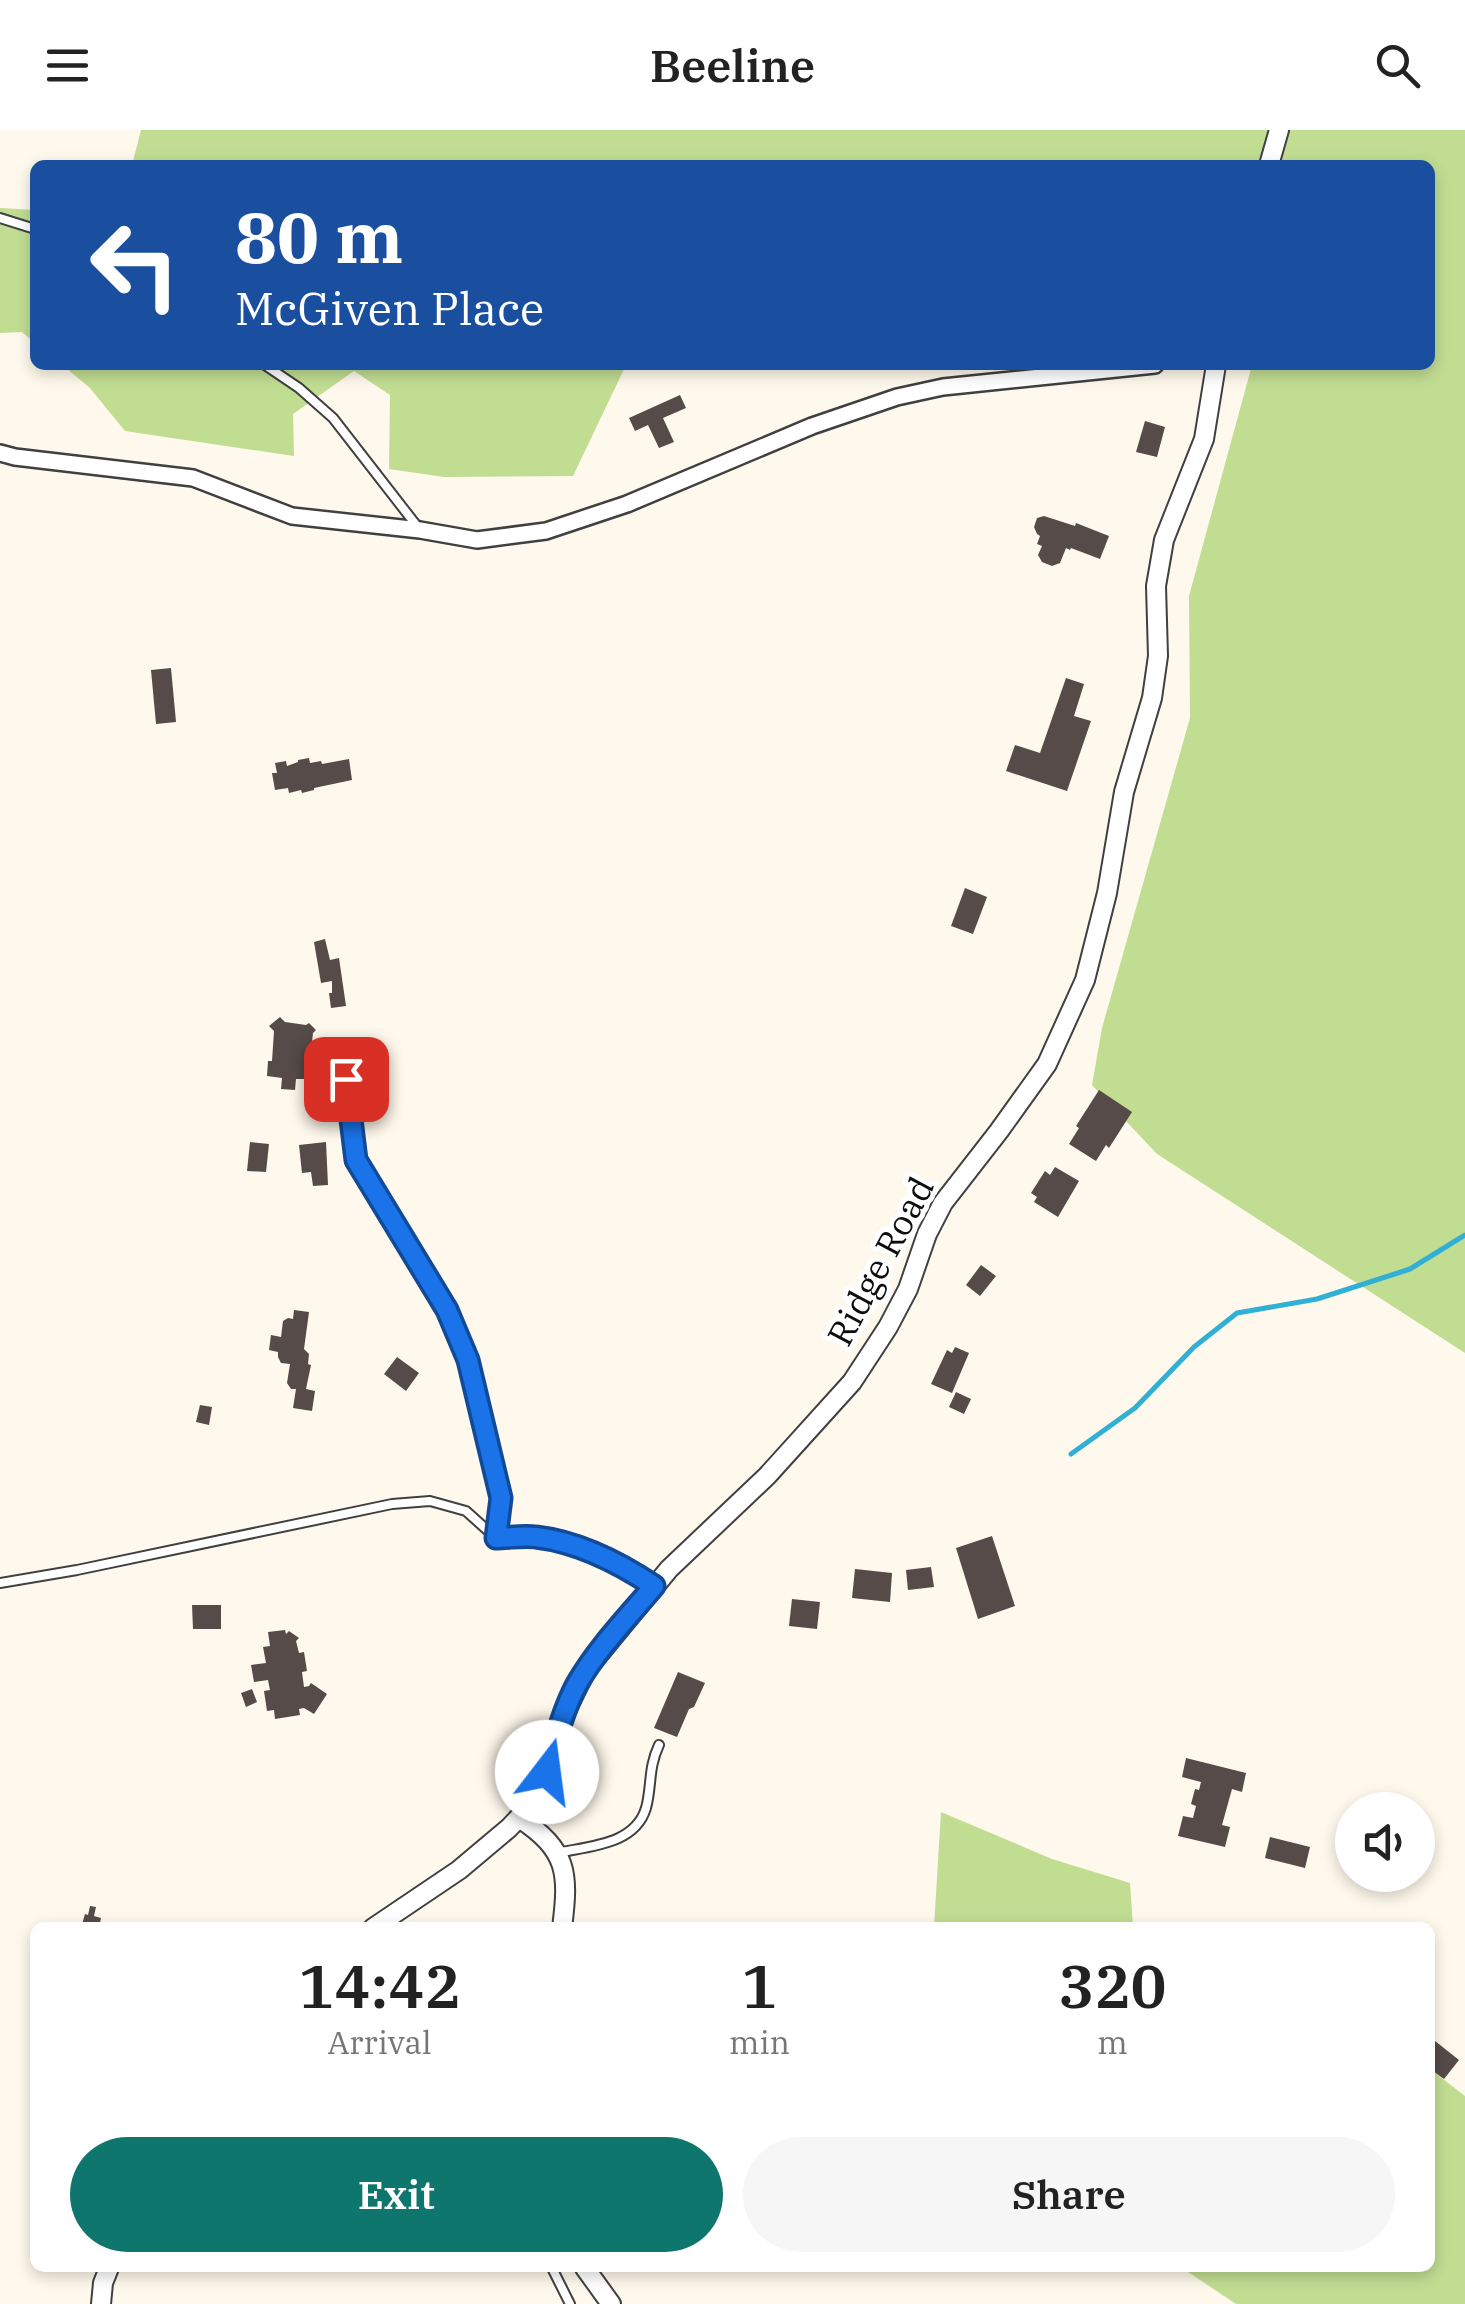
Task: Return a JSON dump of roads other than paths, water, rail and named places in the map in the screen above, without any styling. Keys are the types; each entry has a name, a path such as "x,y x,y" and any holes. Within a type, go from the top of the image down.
{"street":[{"path":"1270,160 1279,130"},
{"path":"0,453 192,478 292,516 477,540 546,530 627,504 812,426 897,397 943,387 1107,370"},
{"name":"Ridge Road","path":"382,1922 449,1878 519,1818 542,1785 562,1717 598,1653 654,1586 767,1476 852,1382 902,1302 942,1203 1047,1064 1086,980 1107,893 1124,792 1152,698 1158,656 1156,586 1164,540 1204,439 1214,370"},
{"path":"496,1538 533,1536 580,1546 631,1570 654,1586"},
{"path":"519,1818 542,1834 558,1853 565,1882 562,1922"},
{"path":"101,2304 108,2272"},
{"path":"588,2272 611,2304"}],"lane":[{"path":"0,218 30,227"},
{"path":"272,370 332,418 420,530"},
{"path":"346,1079 356,1160 447,1310 468,1360 501,1498 496,1538"},
{"path":"0,1583 392,1504 430,1501 466,1511 496,1538"},
{"path":"558,1853 627,1835 646,1809 649,1772 659,1745"},
{"path":"554,2272 570,2304"}],"waterway":[{"path":"1071,1454 1135,1408 1194,1347 1237,1313 1317,1299 1410,1269 1465,1235"}]}
